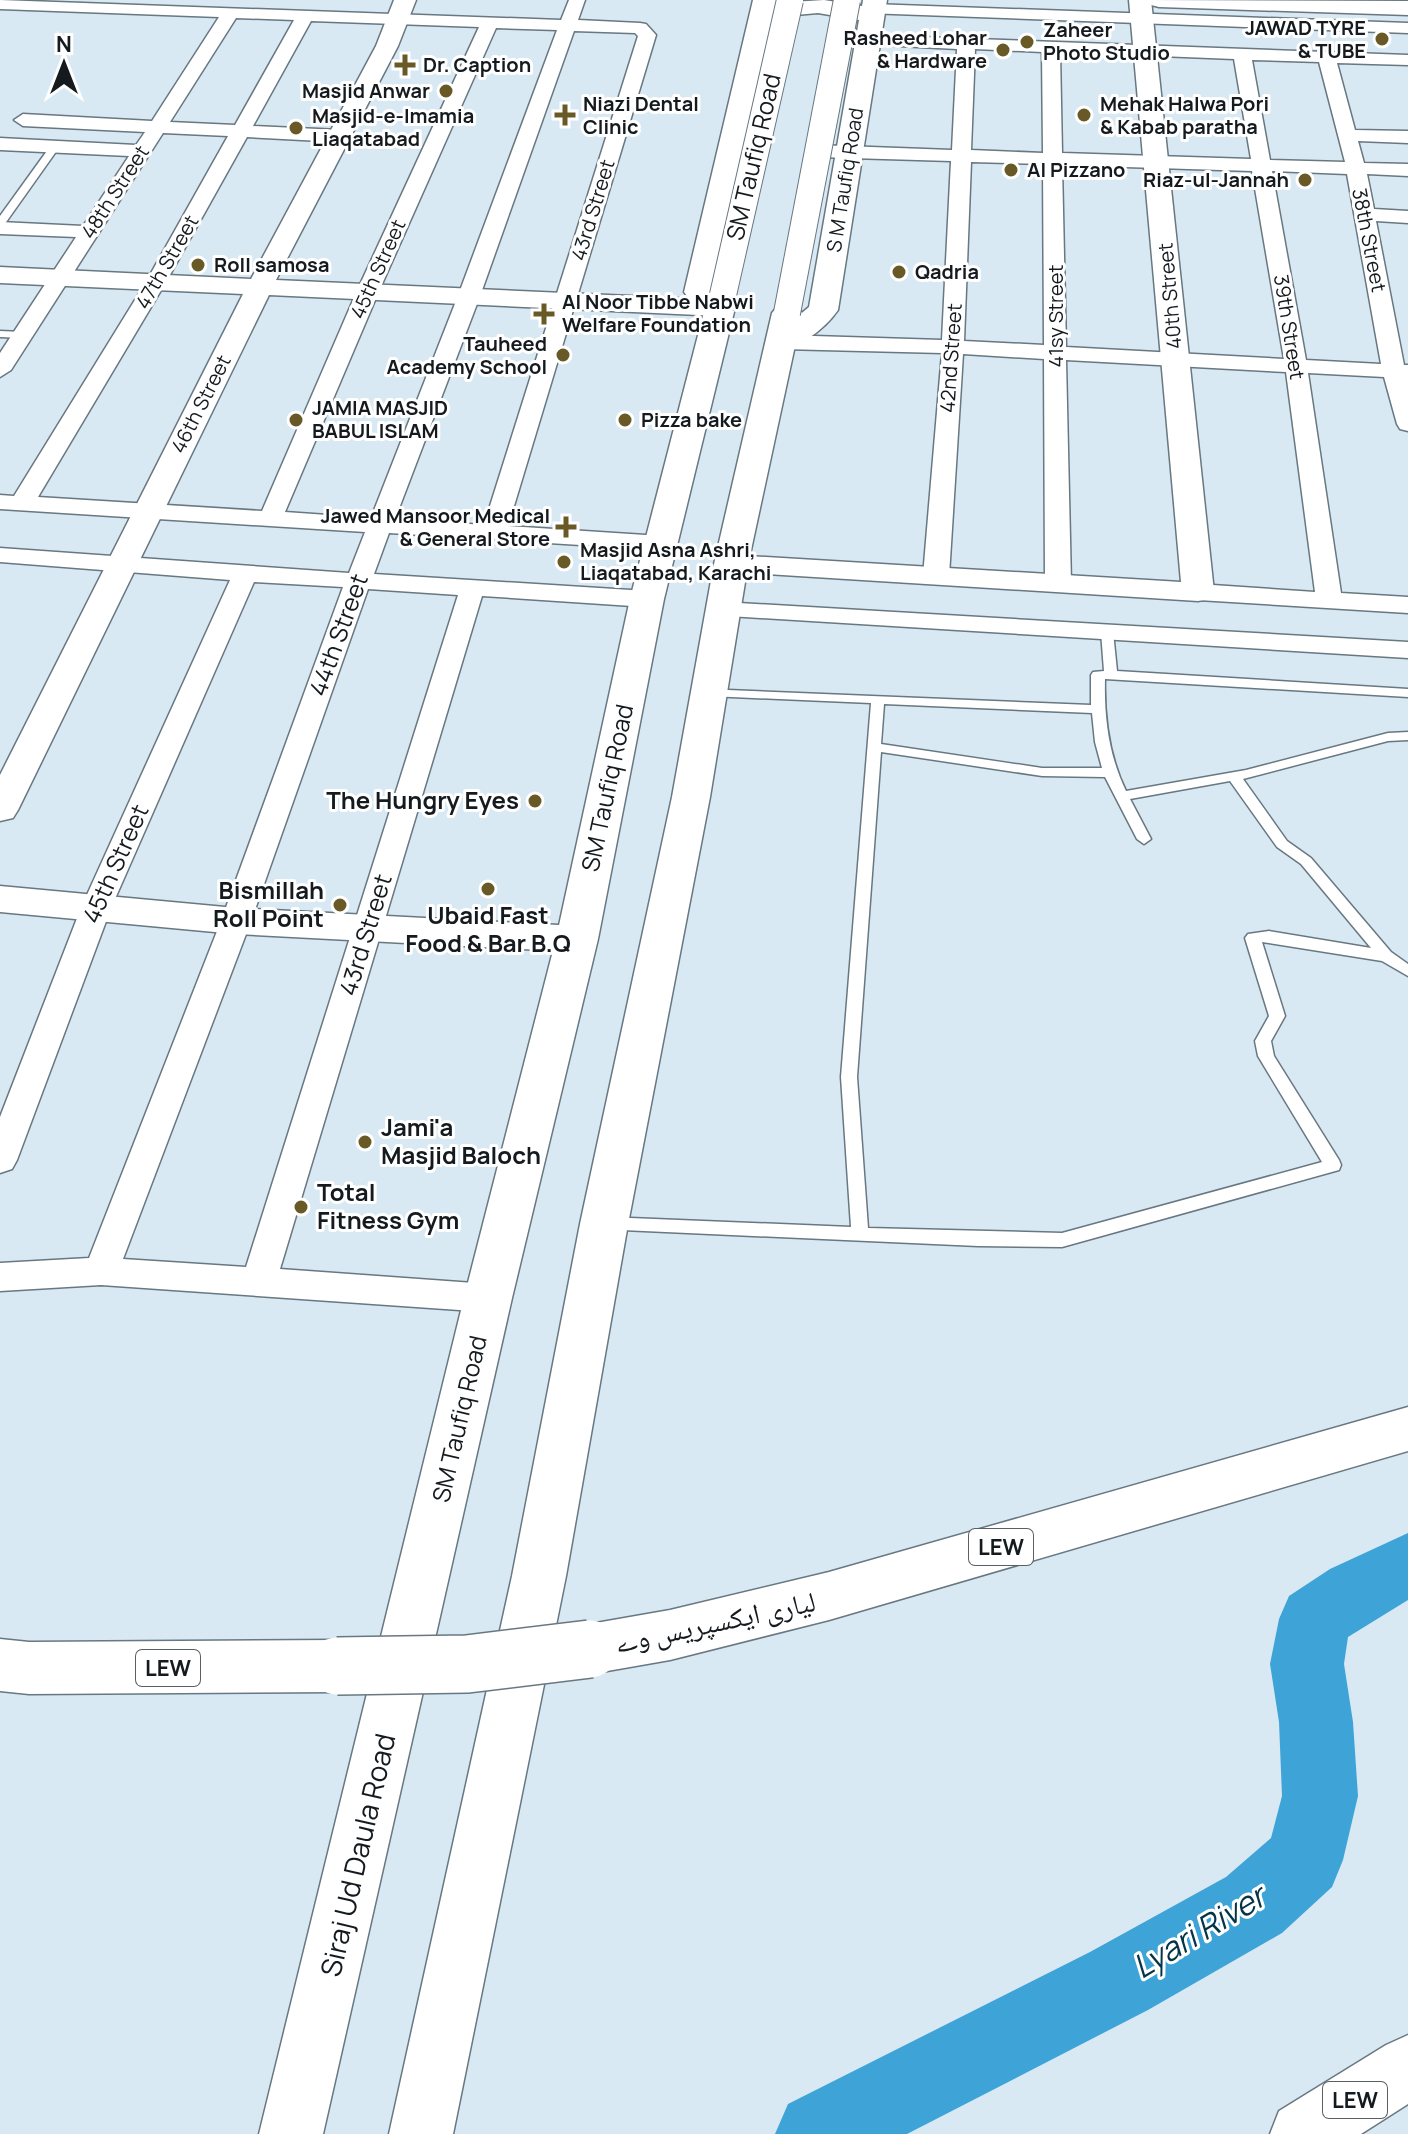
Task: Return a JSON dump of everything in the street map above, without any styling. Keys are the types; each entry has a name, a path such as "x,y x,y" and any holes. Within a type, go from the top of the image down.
{"main road":[{"name":"SM Taufiq Road","path":"425,1576 488,1298 577,939 647,599 720,308 790,0"},
{"path":"1383,0 1408,1"},
{"path":"421,2134 539,1576 604,1224 691,797 722,610 785,328 817,151 866,13 818,6 764,5 698,292 720,308"},
{"path":"1147,6 1408,8"},
{"name":"S M Taufiq Road","path":"785,328 823,310 851,152 866,13"},
{"name":"لیاری ایکسپریس وے","path":"0,1665 279,1668 440,1664 590,1649 670,1635 829,1596 1408,1429"},
{"name":"Siraj Ud Daula Road","path":"291,2134 425,1576"},
{"name":"LEW","path":"1302,2134 1408,2067"}],"street":[{"name":"44th Street","path":"101,1271 236,921 358,582 469,296 577,0"},
{"path":"0,4 305,16 401,10 489,23 569,26"},
{"path":"866,13 1147,6 1408,28"},
{"name":"40th Street","path":"1147,6 1146,52 1198,592"},
{"name":"46th Street","path":"0,810 260,286 387,46 401,10"},
{"path":"866,13 966,44 1327,57 1407,63"},
{"name":"48th Street","path":"0,370 230,14"},
{"name":"47th Street","path":"11,502 156,282 305,16"},
{"name":"45th Street","path":"271,518 368,291 489,23"},
{"name":"43rd Street","path":"494,533 647,35 640,28 569,26"},
{"name":"42nd Street","path":"936,576 953,347 966,44"},
{"name":"41sy Street","path":"1051,48 1055,160 1058,583"},
{"name":"39th Street","path":"1242,55 1296,366 1329,600"},
{"name":"38th Street","path":"1327,57 1356,168 1383,312 1401,372 1408,424"},
{"path":"23,120 340,136"},
{"path":"1347,135 1408,137"},
{"path":"0,144 142,151"},
{"path":"817,151 1408,170"},
{"path":"1364,214 1408,217"},
{"path":"0,225 90,232"},
{"path":"0,275 720,308"},
{"path":"1383,312 1408,313"},
{"path":"785,328 953,347 1401,372"},
{"path":"11,502 661,543"},
{"path":"0,555 121,566 647,599"},
{"path":"731,564 1408,605"},
{"name":"45th Street","path":"0,1160 96,908 245,574"},
{"name":"43rd Street","path":"259,1281 472,589"},
{"path":"722,610 1408,650"},
{"path":"0,899 236,921 577,939"},
{"path":"0,1277 101,1271 488,1298"}],"lane":[{"path":"0,225 55,146"},
{"path":"0,334 23,335"},
{"path":"1107,632 1111,675"},
{"path":"1144,839 1107,764 1097,709 1098,675 1408,693"},
{"path":"709,692 1097,709"},
{"path":"860,1233 849,1077 878,699"},
{"path":"1123,796 1234,777 1388,737 1408,736"},
{"path":"875,747 1042,772 1112,773"},
{"path":"1234,777 1282,844 1306,861 1386,956 1408,971"},
{"path":"604,1224 1062,1240 1333,1165 1266,1056 1263,1041 1277,1016 1253,938 1269,936 1386,956"}],"waterway":[{"name":"Lyari River","path":"818,2134 1119,1981 1254,1905 1304,1860 1320,1796 1316,1722 1307,1664 1315,1619 1355,1592 1408,1565"}],"place":[{"name":"JAWAD TYRE & TUBE","path":"1382,39"},
{"name":"Zaheer Photo Studio","path":"1027,42"},
{"name":"Rasheed Lohar & Hardware","path":"1003,50"},
{"name":"Dr. Caption","path":"405,65"},
{"name":"Masjid Anwar","path":"446,91"},
{"name":"Niazi Dental Clinic","path":"565,115"},
{"name":"Mehak Halwa Pori & Kabab paratha","path":"1084,115"},
{"name":"Masjid-e-Imamia Liaqatabad","path":"296,128"},
{"name":"Al Pizzano","path":"1011,170"},
{"name":"Riaz-ul-Jannah","path":"1305,180"},
{"name":"Roll samosa","path":"198,265"},
{"name":"Qadria","path":"899,272"},
{"name":"Al Noor Tibbe Nabwi Welfare Foundation","path":"544,314"},
{"name":"Tauheed Academy School","path":"563,355"},
{"name":"JAMIA MASJID BABUL ISLAM","path":"296,420"},
{"name":"Pizza bake","path":"625,420"},
{"name":"Jawed Mansoor Medical & General Store","path":"566,527"},
{"name":"Masjid Asna Ashri, Liaqatabad, Karachi","path":"564,562"},
{"name":"The Hungry Eyes","path":"535,801"},
{"name":"Ubaid Fast Food & Bar B.Q","path":"488,889"},
{"name":"Bismillah Roll Point","path":"340,905"},
{"name":"Jami'a Masjid Baloch","path":"365,1142"},
{"name":"Total Fitness Gym","path":"301,1207"}]}
